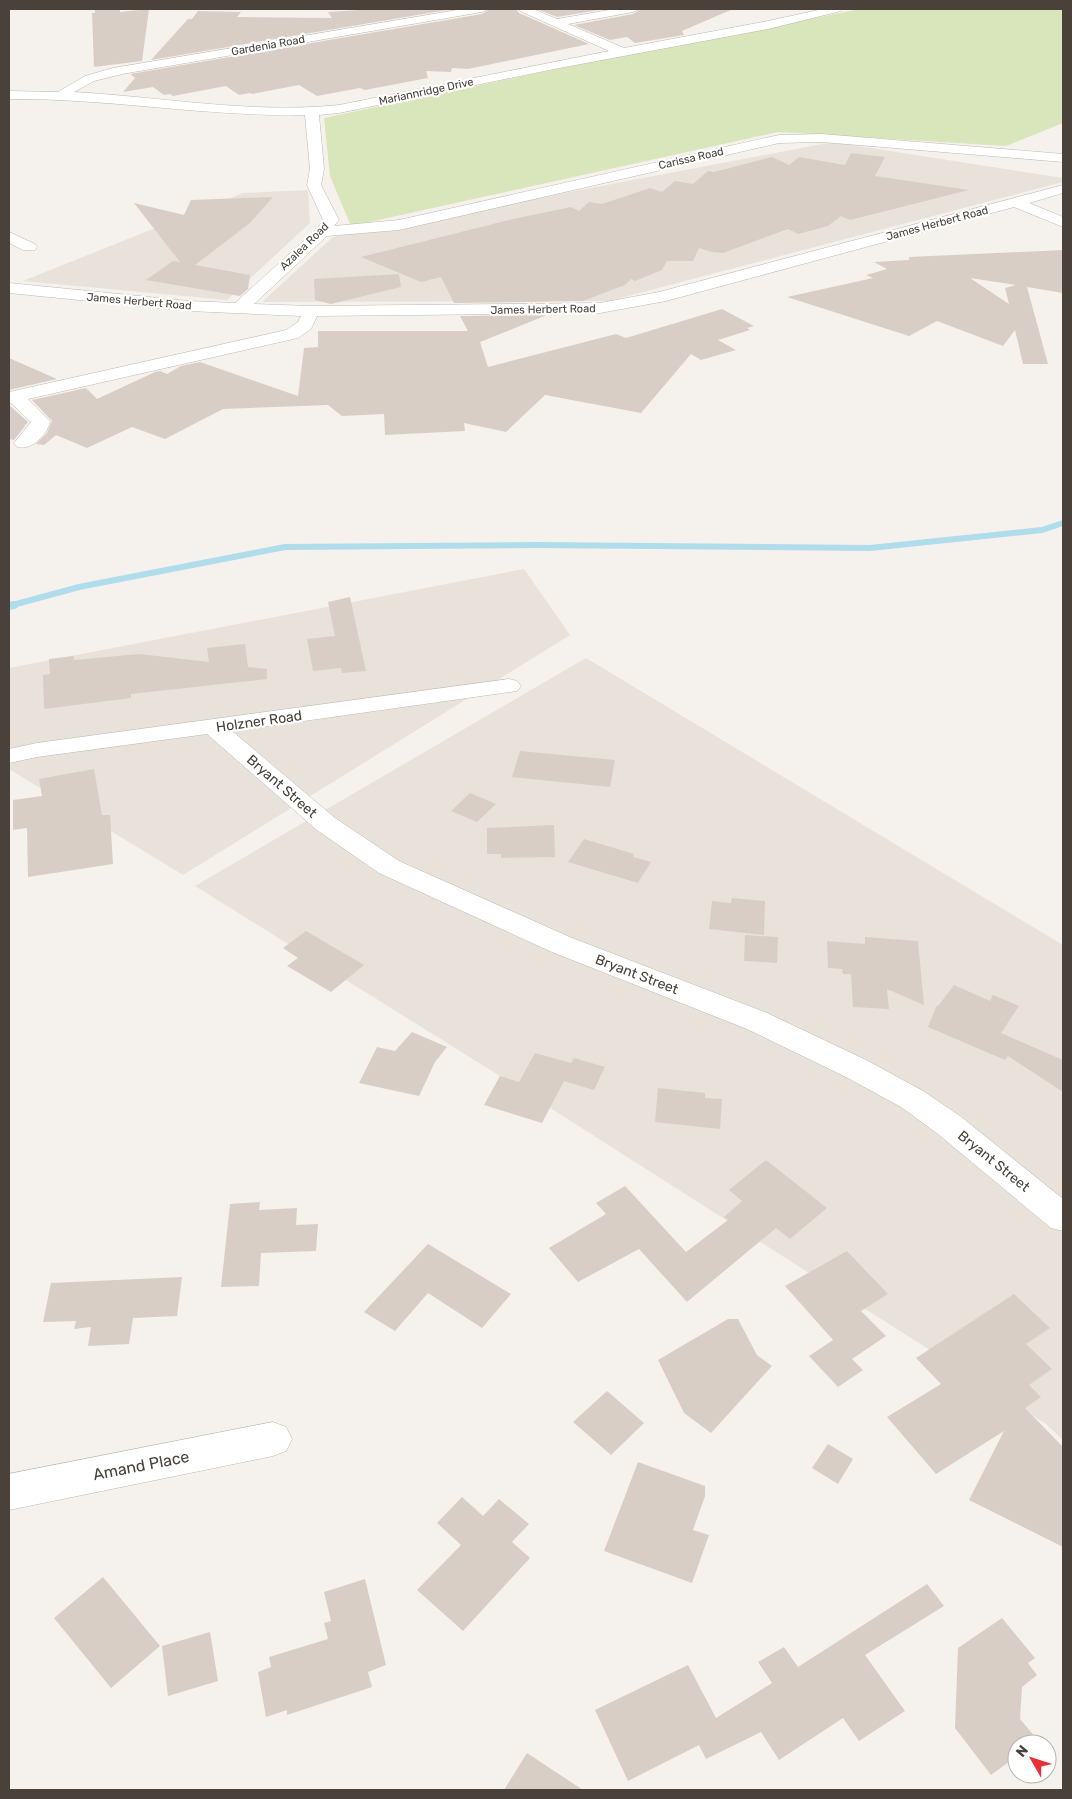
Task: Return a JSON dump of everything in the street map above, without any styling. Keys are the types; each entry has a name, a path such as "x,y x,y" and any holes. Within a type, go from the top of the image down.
{"street":[{"name":"Gardenia Road","path":"60,96 89,77 113,72 482,9"},
{"path":"524,9 624,53"},
{"path":"556,23 633,9"},
{"name":"Mariannridge Drive","path":"9,95 60,96 271,112 313,113 339,110 544,67 768,25 837,9"},
{"name":"Azalea Road","path":"239,308 323,231 331,220 314,185 317,169 311,117 313,113"},
{"name":"Carissa Road","path":"323,231 356,230 399,225 756,143 799,137 1063,158"},
{"name":"James Herbert Road","path":"9,288 189,306 311,311 574,309 616,306 660,297 1063,189"},
{"path":"1016,202 1063,222"},
{"path":"9,237 29,247"},
{"path":"12,397 292,334 305,325 311,311"},
{"path":"12,397 41,421 40,426 24,443"},
{"name":"Holzner Road","path":"9,756 37,750 509,686"},
{"name":"Bryant Street","path":"213,727 326,824 389,867 562,945 757,1021 857,1069 912,1098 994,1160 1063,1218"},
{"name":"Amand Place","path":"9,1492 272,1439"}],"shaded area":[{"path":"833,142 1063,178 1063,182 609,301 262,302 333,237"},
{"path":"308,190 310,223 227,300 23,281 243,193"},
{"path":"524,569 570,635 183,875 9,769 9,668"},
{"path":"586,658 1063,945 1063,1440 1046,1424 500,1076 195,886"}],"green space":[{"path":"860,9 1063,9 1063,123 1006,146 778,132 351,226 330,176 324,118 537,73"}],"building":[{"path":"95,9 120,9 120,12 149,9 142,61 94,67 92,13 95,13"},
{"path":"376,9 453,9 151,60 188,19 192,19 198,11 241,12 237,17 332,18 328,12"},
{"path":"490,9 516,9 519,13 589,44 468,69 452,68 451,72 426,71 428,78 365,90 360,88 317,96 299,85 239,95 226,86 173,96 170,94 164,95 153,87 123,92 135,78 130,74 482,14"},
{"path":"537,9 605,9 557,17"},
{"path":"641,9 733,9 682,31 684,35 635,43 627,37 610,40 574,25 633,14"},
{"path":"851,153 885,157 875,176 969,190 850,220 841,216 828,226 798,234 788,229 723,253 699,248 693,261 667,261 662,270 635,281 631,279 625,285 583,301 454,303 441,277 421,282 361,257 513,219 571,207 579,211 589,202 602,204 650,188 662,192 675,181 693,184 708,171 714,172 772,157 789,165 799,157 845,165"},
{"path":"273,197 250,223 195,265 250,275 248,289 240,296 146,280 173,261 180,262 134,203 184,215 191,200"},
{"path":"1063,250 1063,293 1027,287 1048,364 1023,364 1015,330 1003,346 937,321 909,336 787,297 873,278 866,275 887,269 874,262 909,260 909,257","holes":["970,278 1016,285 1005,288 1009,304"]},
{"path":"399,274 401,287 331,304 315,300 314,279"},
{"path":"722,309 754,326 747,328 750,330 718,340 736,350 701,360 691,354 641,413 545,395 506,432 464,423 465,431 385,435 384,414 342,416 328,405 223,409 165,439 132,427 87,448 56,435 44,445 36,444 47,433 52,421 32,400 86,388 97,399 155,372 160,371 167,374 181,366 200,362 298,396 304,348 318,347 318,331 468,331 460,316 547,315 480,342 488,367 616,334 626,338"},
{"path":"9,358 57,379 9,390"},
{"path":"9,405 28,422 14,440 9,439"},
{"path":"350,597 366,671 342,673 341,668 313,671 307,639 335,636 328,602"},
{"path":"245,644 248,667 267,669 267,679 131,694 131,698 44,709 43,675 50,674 49,659 74,656 74,660 139,654 209,662 207,648"},
{"path":"520,751 615,760 610,787 512,777"},
{"path":"94,769 102,815 110,815 113,864 28,877 27,828 13,830 13,800 42,796 39,779"},
{"path":"470,793 496,804 477,822 451,811"},
{"path":"554,825 555,857 501,858 501,854 487,854 487,828"},
{"path":"584,839 634,854 633,857 651,862 638,883 568,862"},
{"path":"732,898 765,901 764,935 709,929 712,901 731,903"},
{"path":"306,931 364,965 331,992 287,966 298,958 283,948"},
{"path":"745,935 778,937 777,963 744,961"},
{"path":"865,937 918,941 924,1005 887,989 889,1009 853,1007 851,974 843,974 842,969 828,968 827,941 865,944"},
{"path":"954,985 990,1001 993,995 1019,1006 1001,1033 1063,1060 1063,1092 1008,1056 1005,1060 928,1027 937,1005"},
{"path":"412,1032 447,1047 435,1062 419,1096 359,1083 377,1047 395,1051"},
{"path":"535,1053 571,1063 574,1058 605,1067 594,1090 564,1081 542,1123 484,1105 500,1076 519,1082"},
{"path":"658,1088 705,1093 705,1098 722,1099 720,1129 655,1122"},
{"path":"766,1160 827,1208 790,1239 776,1228 687,1302 639,1249 578,1282 549,1248 606,1214 596,1203 625,1186 686,1252 728,1220 724,1217 742,1201 729,1190"},
{"path":"260,1202 259,1210 297,1208 296,1225 318,1224 316,1251 261,1253 259,1286 221,1287 230,1204"},
{"path":"428,1244 511,1294 482,1328 428,1293 395,1331 364,1312"},
{"path":"847,1251 888,1294 861,1311 886,1336 852,1359 863,1370 838,1387 809,1356 833,1340 785,1286"},
{"path":"182,1277 177,1316 133,1318 129,1344 88,1346 91,1327 74,1329 76,1321 43,1322 51,1283"},
{"path":"1014,1294 1050,1328 1026,1344 1052,1369 1029,1385 1041,1397 1025,1408 1063,1447 1063,1547 969,1500 1004,1431 936,1474 887,1417 941,1384 916,1358"},
{"path":"728,1319 738,1319 757,1355 772,1366 711,1433 684,1413 658,1360"},
{"path":"607,1391 644,1423 611,1455 573,1422"},
{"path":"828,1444 853,1459 838,1484 812,1468"},
{"path":"638,1462 705,1486 705,1496 693,1530 709,1535 692,1583 604,1551"},
{"path":"462,1497 483,1516 499,1499 529,1524 512,1542 530,1558 463,1631 417,1590 461,1545 437,1523"},
{"path":"103,1577 160,1646 111,1688 54,1618"},
{"path":"365,1579 386,1665 368,1672 372,1687 287,1715 287,1710 266,1717 258,1672 271,1667 269,1657 328,1639 324,1623 331,1621 324,1592"},
{"path":"927,1584 944,1606 865,1655 905,1711 859,1741 843,1718 779,1760 761,1732 706,1759 699,1745 628,1781 595,1710 688,1665 716,1718 772,1683 758,1662 784,1647 798,1667"},
{"path":"1002,1618 1035,1658 1028,1663 1037,1675 1022,1687 1020,1719 1033,1734 1007,1734 1007,1763 991,1775 955,1728 958,1648"},
{"path":"210,1632 218,1681 168,1696 162,1646"},
{"path":"527,1753 583,1790 504,1790"}],"waterway":[{"path":"14,605 9,606 79,587 285,547 538,545 870,548 1042,530 1063,523"}]}
